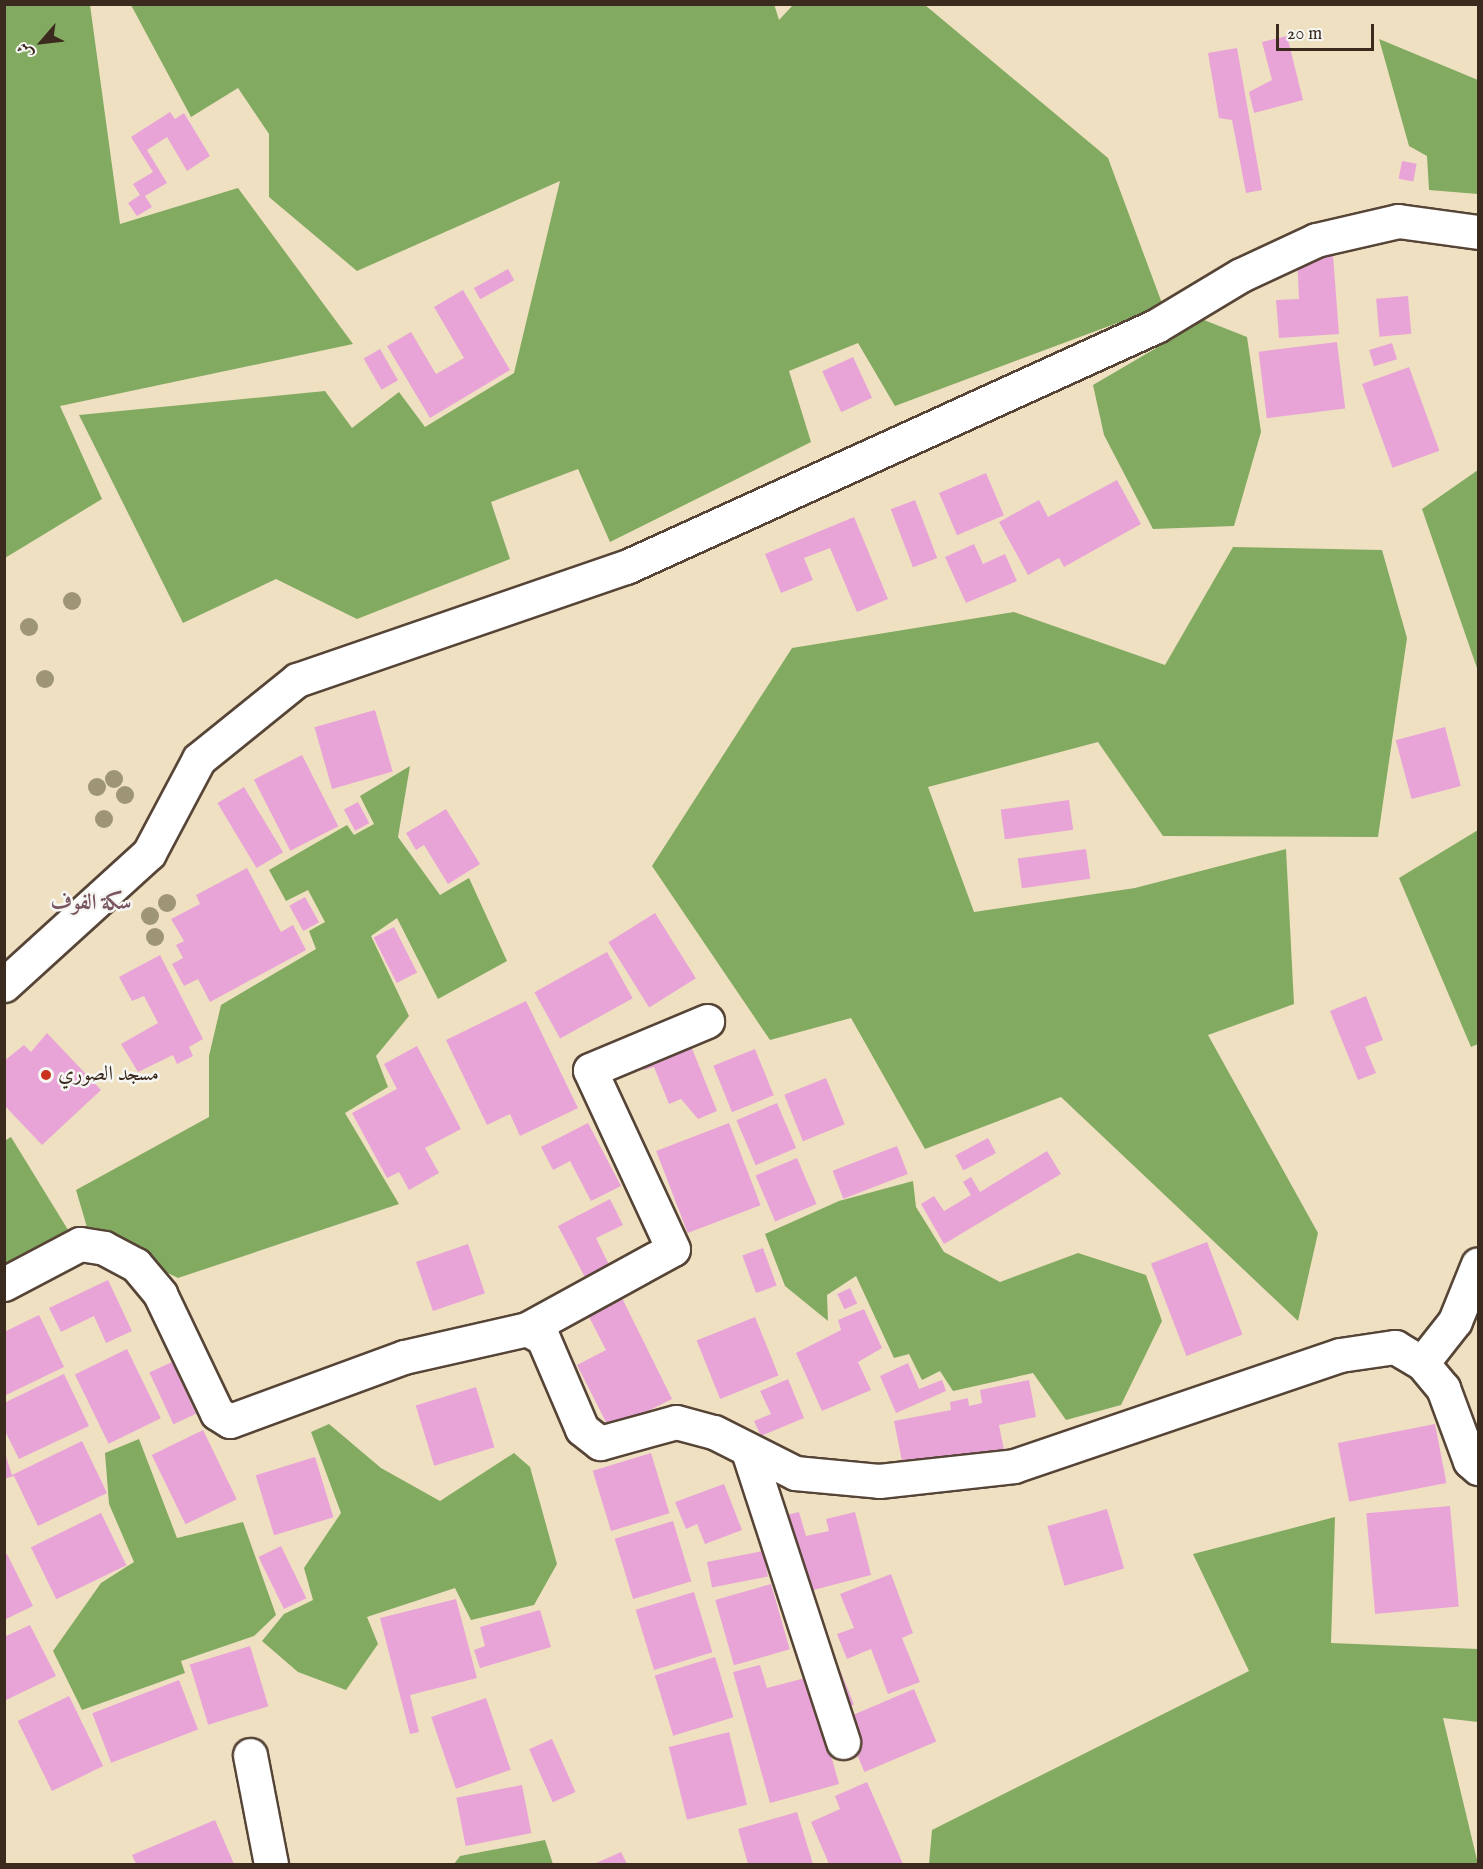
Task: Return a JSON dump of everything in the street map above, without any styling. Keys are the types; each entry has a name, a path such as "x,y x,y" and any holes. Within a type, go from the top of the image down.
{"street":[{"path":"4,985 149,853 200,759 297,680 626,567 1156,326 1241,275 1316,240 1398,221 1479,232"},
{"path":"4,1284 80,1244 104,1248 136,1265 160,1294 217,1413 230,1420 404,1357 527,1329 673,1249 590,1070 707,1021"},
{"path":"1422,1363 1455,1321 1479,1264"},
{"path":"527,1329 543,1338 582,1429 600,1443 676,1422 714,1432 749,1454 795,1473 879,1481 1014,1466 1340,1355 1395,1347 1422,1363 1443,1388 1470,1461 1479,1468"},
{"path":"749,1454 843,1742"},
{"path":"250,1755 271,1864"}],"green space":[{"path":"5,4 90,5 120,224 238,188 353,344 60,406 102,499 5,558"},
{"path":"774,4 779,20 793,5 925,5 1108,158 1163,306 895,406 858,343 789,371 811,442 610,542 578,469 491,502 510,559 357,619 276,579 183,623 79,415 325,391 352,428 399,392 425,427 514,373 560,181 357,271 269,197 269,134 238,88 191,117 131,5"},
{"path":"1379,39 1478,80 1478,194 1429,190 1427,156 1409,146"},
{"path":"1204,320 1247,337 1261,432 1234,526 1153,529 1104,435 1093,385"},
{"path":"1478,470 1478,671 1422,509"},
{"path":"1233,547 1382,550 1407,638 1378,837 1163,836 1098,742 928,787 974,912 1135,888 1286,849 1294,1004 1208,1035 1318,1233 1298,1321 1061,1097 925,1149 851,1018 770,1040 652,866 792,648 1014,612 1165,665"},
{"path":"410,766 398,837 440,895 469,878 507,961 438,999 397,918 371,936 409,1016 376,1056 388,1087 345,1113 399,1204 178,1278 89,1234 76,1190 209,1117 209,1056 221,1005 316,949 309,931 325,922 308,890 286,901 269,870 347,825 354,835 374,824 360,796"},
{"path":"1478,830 1478,1044 1471,1047 1399,878"},
{"path":"11,1137 73,1238 5,1273 4,1141"},
{"path":"913,1181 916,1207 944,1252 1000,1282 1078,1253 1146,1275 1162,1321 1121,1405 1066,1420 1033,1373 953,1391 940,1371 922,1380 909,1354 894,1358 856,1276 827,1295 828,1321 785,1286 765,1234 839,1201"},
{"path":"329,1424 381,1468 440,1501 514,1453 530,1467 557,1564 534,1605 471,1620 455,1588 367,1617 378,1644 346,1690 298,1672 262,1641 284,1614 313,1600 304,1568 341,1513 311,1432"},
{"path":"139,1439 177,1538 243,1522 276,1615 254,1636 181,1661 185,1673 82,1710 53,1651 101,1583 134,1562 109,1504 105,1453"},
{"path":"1335,1517 1331,1643 1478,1649 1478,1722 1443,1718 1478,1864 929,1864 932,1830 1249,1671 1193,1554"},
{"path":"545,1840 553,1864 454,1864 460,1856"}],"building":[{"path":"1287,36 1303,100 1254,113 1249,92 1272,80 1262,42"},
{"path":"1237,48 1262,190 1246,193 1232,120 1219,118 1208,53"},
{"path":"170,112 175,119 184,113 210,156 187,171 167,137 147,150 167,183 145,196 152,207 137,216 128,203 140,195 133,184 153,172 131,137"},
{"path":"1402,161 1417,164 1413,182 1399,179"},
{"path":"1333,255 1339,334 1279,338 1276,300 1299,299 1297,257"},
{"path":"508,269 514,280 480,299 474,288"},
{"path":"463,290 510,370 430,418 387,346 411,332 436,374 464,358 434,307"},
{"path":"1408,296 1411,334 1379,337 1376,299"},
{"path":"1337,342 1345,409 1267,418 1259,352"},
{"path":"1392,343 1397,359 1374,366 1369,350"},
{"path":"380,349 398,380 382,390 364,358"},
{"path":"853,357 872,398 841,412 822,371"},
{"path":"1409,367 1439,451 1392,468 1362,384"},
{"path":"986,473 1004,515 957,535 939,493"},
{"path":"1117,480 1141,524 1064,567 1059,558 1028,575 999,522 1039,500 1048,517"},
{"path":"915,500 937,558 913,567 891,509"},
{"path":"854,517 888,599 857,612 830,548 804,558 813,580 781,593 765,554"},
{"path":"974,544 983,564 1005,554 1017,581 966,603 945,557"},
{"path":"375,710 393,772 332,789 314,727"},
{"path":"1445,727 1461,786 1412,799 1396,740"},
{"path":"302,755 338,826 290,851 254,780"},
{"path":"244,787 283,852 257,868 217,803"},
{"path":"1069,800 1073,830 1005,839 1001,810"},
{"path":"358,802 369,823 355,831 344,810"},
{"path":"446,809 480,864 448,884 424,845 416,850 406,833"},
{"path":"1086,849 1090,879 1022,888 1018,859"},
{"path":"247,868 281,932 293,925 306,950 210,1002 198,979 184,986 172,964 183,958 176,945 184,941 171,919 200,904 196,895"},
{"path":"305,897 319,922 303,931 289,906"},
{"path":"655,913 696,978 649,1007 608,942"},
{"path":"394,927 417,972 397,983 374,937"},
{"path":"607,952 633,998 560,1039 534,992"},
{"path":"160,955 203,1039 189,1047 193,1056 177,1064 173,1055 138,1072 121,1044 158,1023 144,996 132,1001 119,977"},
{"path":"1366,996 1383,1040 1365,1047 1376,1073 1358,1080 1330,1011"},
{"path":"526,1001 578,1108 520,1136 510,1114 487,1125 446,1040"},
{"name":"مسجد الصوري","path":"47,1033 101,1090 42,1145 4,1105 4,1061 24,1045 31,1052"},
{"path":"689,1041 717,1111 698,1119 681,1099 669,1104 654,1067 644,1070 640,1060"},
{"path":"417,1046 461,1129 425,1148 439,1173 409,1190 399,1172 387,1178 352,1113 397,1089 384,1064"},
{"path":"755,1049 774,1095 732,1112 713,1066"},
{"path":"826,1078 845,1124 803,1141 784,1095"},
{"path":"777,1103 796,1148 756,1165 736,1120"},
{"path":"588,1123 621,1186 591,1201 570,1161 553,1170 541,1147"},
{"path":"729,1123 761,1205 688,1233 656,1151"},
{"path":"988,1138 996,1153 963,1170 955,1155"},
{"path":"897,1146 908,1174 843,1199 833,1171"},
{"path":"1047,1151 1061,1174 944,1244 921,1204 934,1196 944,1211 971,1195 963,1182 971,1177 980,1192"},
{"path":"797,1158 817,1204 775,1222 756,1176"},
{"path":"610,1199 623,1225 596,1238 611,1269 587,1281 558,1226"},
{"path":"1207,1242 1242,1334 1186,1356 1151,1264"},
{"path":"468,1244 485,1293 433,1311 416,1262"},
{"path":"763,1248 777,1286 756,1293 742,1256"},
{"path":"108,1280 132,1331 106,1343 94,1316 61,1332 49,1308"},
{"path":"850,1288 857,1303 844,1309 837,1294"},
{"path":"622,1298 672,1399 610,1430 577,1365 606,1350 588,1315"},
{"path":"864,1309 882,1348 858,1362 871,1390 822,1411 796,1353 841,1330 838,1320"},
{"path":"39,1315 64,1367 4,1396 4,1332"},
{"path":"755,1317 779,1375 720,1399 697,1341"},
{"path":"127,1349 161,1418 109,1444 75,1374"},
{"path":"172,1362 196,1414 173,1424 149,1373"},
{"path":"908,1363 919,1389 942,1380 946,1391 896,1413 880,1376"},
{"path":"64,1374 89,1426 19,1459 4,1429 4,1403"},
{"path":"788,1379 804,1418 761,1436 754,1421 771,1414 760,1391"},
{"path":"1029,1380 1036,1417 999,1425 1005,1455 905,1476 894,1421 951,1410 950,1402 968,1398 969,1406 982,1403 980,1390"},
{"path":"476,1387 494,1447 434,1466 416,1405"},
{"path":"1435,1424 1446,1483 1349,1502 1338,1443"},
{"path":"203,1430 237,1499 186,1524 152,1455"},
{"path":"82,1441 107,1493 38,1526 14,1476 4,1479 4,1450 12,1475"},
{"path":"651,1453 669,1513 611,1531 593,1471"},
{"path":"315,1457 333,1517 274,1535 256,1475"},
{"path":"724,1484 742,1530 705,1544 697,1524 686,1529 675,1502"},
{"path":"1450,1506 1459,1607 1375,1614 1366,1513"},
{"path":"1107,1509 1124,1569 1064,1586 1047,1526"},
{"path":"799,1512 806,1536 829,1531 826,1519 855,1512 871,1575 802,1593 774,1518"},
{"path":"101,1513 126,1565 56,1599 31,1547"},
{"path":"673,1521 691,1581 633,1599 615,1539"},
{"path":"281,1546 306,1598 284,1609 259,1557"},
{"path":"763,1551 768,1577 712,1587 707,1562"},
{"path":"7,1554 33,1606 4,1620 4,1555"},
{"path":"891,1574 913,1633 902,1638 920,1682 888,1694 871,1649 847,1659 837,1634 854,1628 840,1594"},
{"path":"771,1584 790,1649 734,1665 715,1600"},
{"path":"694,1592 712,1652 654,1670 636,1610"},
{"path":"456,1599 477,1678 410,1695 419,1732 410,1734 380,1618"},
{"path":"540,1610 551,1647 480,1668 474,1650 485,1646 480,1627"},
{"path":"30,1625 56,1676 4,1701 4,1637"},
{"path":"250,1646 268,1706 208,1725 190,1664"},
{"path":"715,1657 733,1717 673,1736 655,1675"},
{"path":"836,1660 854,1705 840,1710 822,1666"},
{"path":"760,1665 767,1688 809,1677 839,1784 770,1803 733,1672"},
{"path":"179,1680 198,1729 111,1763 92,1713"},
{"path":"914,1689 936,1741 864,1772 842,1719"},
{"path":"69,1696 103,1766 52,1791 18,1721"},
{"path":"486,1698 511,1770 456,1789 431,1717"},
{"path":"729,1732 747,1805 687,1820 669,1747"},
{"path":"552,1739 576,1792 553,1802 529,1749"},
{"path":"867,1782 903,1864 829,1864 811,1822 840,1809 835,1796"},
{"path":"522,1785 531,1833 466,1846 456,1798"},
{"path":"797,1812 813,1864 748,1864 738,1829"},
{"path":"215,1820 234,1864 136,1864 132,1855"},
{"path":"621,1852 627,1864 594,1864"}],"place":[{"name":"مسجد الصوري","path":"46,1075"}],"district":[{"name":"سكة الفوف","path":"91,904"}]}
